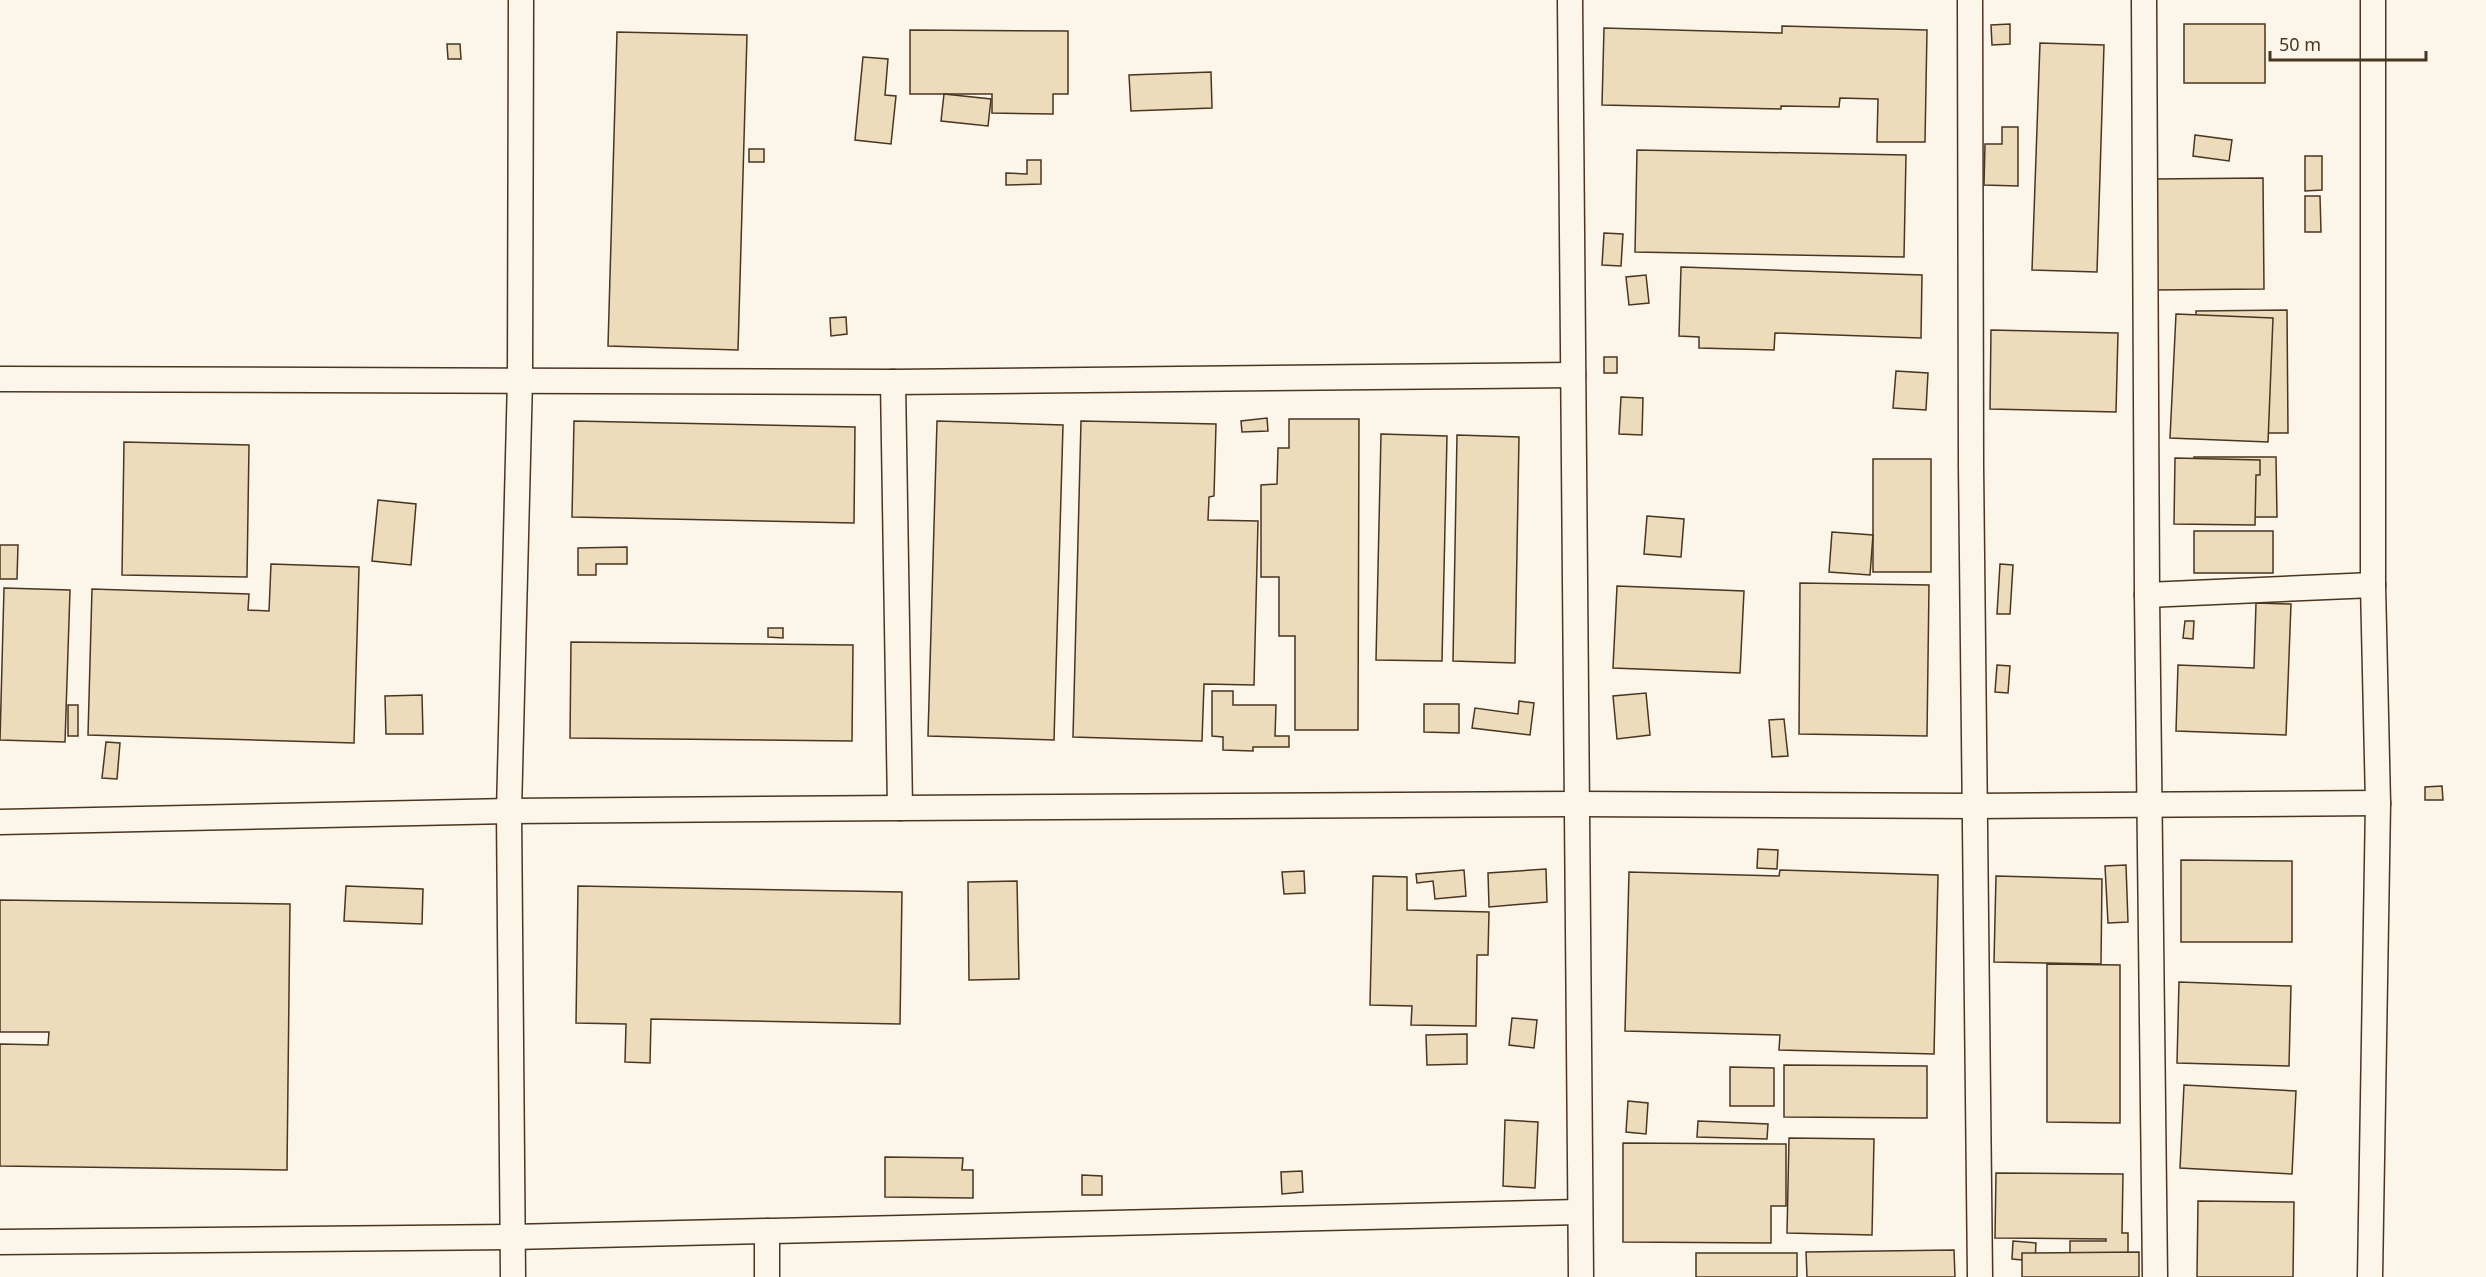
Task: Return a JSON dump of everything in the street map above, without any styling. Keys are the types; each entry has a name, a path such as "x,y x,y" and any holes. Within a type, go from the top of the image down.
{"street":[{"path":"513,1277 509,811 520,379 521,0"},
{"path":"1570,0 1581,1277"},
{"path":"1970,0 1971,466 1980,1277"},
{"path":"2144,0 2147,595 2155,1277"},
{"path":"2370,1277 2378,803 2373,585 2373,0"},
{"path":"0,379 892,382 1573,375"},
{"path":"892,382 900,808"},
{"path":"2147,595 2373,585"},
{"path":"0,822 509,811 1576,804 1976,806 2378,803"},
{"path":"0,1242 512,1236 1580,1212"},
{"path":"766,1277 767,1231"}],"building":[{"path":"2010,24 2010,44 1992,45 1991,25"},
{"path":"2184,24 2265,24 2265,83 2184,83"},
{"path":"1782,26 1927,30 1925,142 1877,142 1878,99 1840,98 1839,107 1781,106 1781,109 1602,105 1604,28 1782,33"},
{"path":"910,30 1068,31 1068,94 1053,94 1053,114 992,113 992,94 910,94"},
{"path":"617,32 747,35 738,350 608,346"},
{"path":"2040,43 2104,45 2097,272 2032,270"},
{"path":"447,44 460,44 461,59 448,59"},
{"path":"863,57 888,59 885,95 896,96 891,144 855,140"},
{"path":"1211,72 1212,108 1131,111 1129,75"},
{"path":"944,94 991,99 988,126 941,121"},
{"path":"2002,127 2018,127 2018,186 1984,185 1985,144 2002,144"},
{"path":"2195,135 2232,140 2229,161 2193,156"},
{"path":"749,149 764,149 764,162 749,162"},
{"path":"1637,150 1906,155 1904,257 1635,252"},
{"path":"2305,156 2322,156 2322,190 2305,191"},
{"path":"1027,160 1041,160 1041,184 1006,185 1006,173 1027,174"},
{"path":"2263,178 2264,289 2154,290 2153,179"},
{"path":"2305,196 2320,196 2321,232 2305,232"},
{"path":"1604,233 1623,234 1621,266 1602,265"},
{"path":"1681,267 1922,275 1921,338 1775,333 1774,350 1699,348 1699,337 1679,336"},
{"path":"1646,275 1649,303 1629,305 1626,277"},
{"path":"2287,310 2288,433 2197,433 2196,311"},
{"path":"2176,314 2273,318 2268,442 2170,438"},
{"path":"846,317 847,334 831,336 830,318"},
{"path":"1991,330 2118,333 2116,412 1990,409"},
{"path":"1604,357 1617,357 1617,373 1604,373"},
{"path":"1896,371 1928,373 1926,410 1893,408"},
{"path":"1621,397 1643,398 1642,435 1619,434"},
{"path":"1267,418 1268,431 1242,432 1241,421"},
{"path":"1289,419 1359,419 1358,730 1295,730 1295,636 1279,636 1279,577 1261,577 1261,485 1277,484 1278,448 1289,448"},
{"path":"574,421 855,427 854,523 572,517"},
{"path":"937,421 1063,425 1054,740 928,736"},
{"path":"1081,421 1216,424 1214,496 1209,497 1208,520 1258,521 1254,685 1204,684 1202,741 1073,737"},
{"path":"1381,434 1447,436 1442,661 1376,660"},
{"path":"1457,435 1519,437 1515,663 1453,661"},
{"path":"124,442 249,445 247,577 122,575"},
{"path":"2194,457 2276,457 2277,517 2194,517"},
{"path":"2175,458 2260,460 2260,475 2256,475 2255,525 2174,524"},
{"path":"1873,459 1931,459 1931,572 1873,572"},
{"path":"378,500 416,504 411,565 372,561"},
{"path":"1647,516 1684,519 1681,557 1644,554"},
{"path":"2194,531 2273,531 2273,573 2194,573"},
{"path":"1832,532 1873,535 1870,575 1829,572"},
{"path":"0,545 18,545 17,579 0,579"},
{"path":"627,547 627,564 596,564 596,575 578,575 578,548"},
{"path":"271,564 359,567 354,743 88,735 92,589 249,594 248,610 269,611"},
{"path":"2000,564 2013,565 2010,614 1997,614"},
{"path":"1800,583 1929,585 1927,736 1799,734"},
{"path":"1617,586 1744,591 1740,673 1613,668"},
{"path":"4,588 70,590 65,742 0,740"},
{"path":"2256,603 2291,604 2286,735 2176,731 2178,665 2254,668"},
{"path":"2185,621 2194,621 2193,639 2183,638"},
{"path":"768,628 783,628 783,638 768,637"},
{"path":"571,642 853,645 852,741 570,738"},
{"path":"1997,665 2010,666 2008,693 1995,692"},
{"path":"1212,691 1233,691 1233,705 1276,705 1275,736 1289,736 1289,747 1253,747 1253,751 1223,750 1223,737 1212,736"},
{"path":"1646,693 1650,735 1617,739 1613,696"},
{"path":"422,695 423,734 386,734 385,696"},
{"path":"1519,701 1534,703 1530,735 1472,728 1475,708 1518,714"},
{"path":"1424,704 1459,704 1459,733 1424,732"},
{"path":"68,705 78,705 78,736 68,736"},
{"path":"1784,719 1788,756 1772,757 1769,720"},
{"path":"106,742 120,743 117,779 102,778"},
{"path":"2442,786 2443,800 2425,800 2425,787"},
{"path":"1758,849 1778,850 1777,869 1757,868"},
{"path":"2181,860 2292,861 2292,942 2181,942"},
{"path":"2126,865 2128,922 2108,923 2105,866"},
{"path":"1546,869 1547,902 1489,907 1488,873"},
{"path":"1464,870 1466,896 1435,899 1433,881 1417,883 1416,874"},
{"path":"1780,870 1938,875 1934,1054 1779,1050 1780,1035 1625,1031 1629,872 1779,876"},
{"path":"1304,871 1305,893 1284,894 1282,872"},
{"path":"1373,876 1407,877 1407,910 1489,912 1488,955 1477,955 1476,1026 1411,1025 1412,1006 1370,1005"},
{"path":"1996,876 2102,879 2101,964 1994,962"},
{"path":"1017,881 1019,979 969,980 968,882"},
{"path":"346,886 423,889 422,924 344,921"},
{"path":"578,886 902,892 900,1024 651,1019 650,1063 625,1062 626,1024 576,1023"},
{"path":"0,900 290,904 287,1170 0,1166 0,1044 48,1045 49,1032 0,1032"},
{"path":"2047,964 2120,965 2120,1123 2047,1122"},
{"path":"2179,982 2291,986 2289,1066 2177,1063"},
{"path":"1512,1018 1537,1020 1534,1048 1509,1045"},
{"path":"1467,1034 1467,1064 1427,1065 1426,1035"},
{"path":"1784,1065 1927,1066 1927,1118 1784,1117"},
{"path":"1730,1067 1774,1068 1774,1106 1730,1106"},
{"path":"2184,1085 2296,1091 2292,1174 2180,1168"},
{"path":"1628,1101 1648,1103 1646,1134 1626,1132"},
{"path":"1505,1120 1538,1122 1535,1188 1503,1186"},
{"path":"1698,1121 1768,1124 1767,1139 1697,1137"},
{"path":"1789,1138 1874,1139 1872,1235 1787,1233"},
{"path":"1623,1143 1786,1144 1786,1206 1771,1206 1771,1243 1623,1242"},
{"path":"885,1157 963,1158 962,1170 973,1170 973,1198 885,1197"},
{"path":"1302,1171 1303,1192 1282,1194 1281,1172"},
{"path":"1996,1173 2123,1174 2122,1233 2128,1233 2128,1258 2070,1258 2070,1241 2106,1241 2106,1239 1995,1238"},
{"path":"1082,1175 1102,1176 1102,1195 1082,1195"},
{"path":"2198,1201 2294,1202 2293,1277 2197,1277"},
{"path":"2013,1241 2036,1243 2035,1261 2012,1259"},
{"path":"1954,1250 1955,1277 1807,1277 1806,1252"},
{"path":"2139,1252 2139,1277 2022,1277 2022,1253"},
{"path":"1696,1253 1797,1253 1797,1277 1696,1277"}]}
